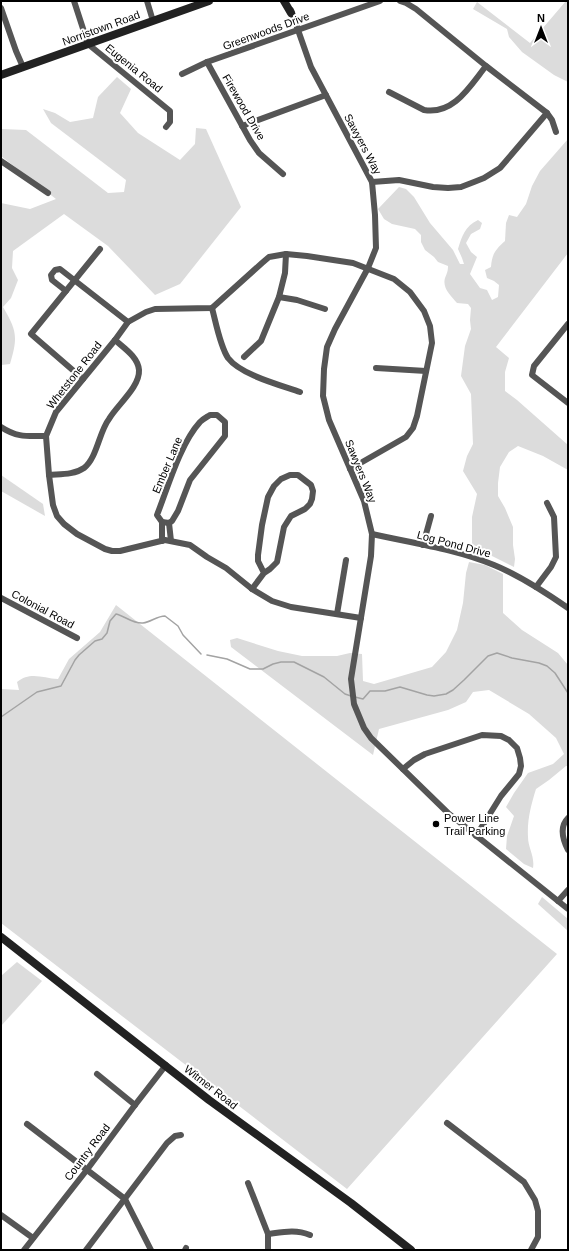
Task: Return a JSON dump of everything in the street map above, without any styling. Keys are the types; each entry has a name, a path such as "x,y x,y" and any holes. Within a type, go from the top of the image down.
{"street":[{"name":"Eugenia Road","path":"74,1 88,44 170,111 170,122 166,127"},
{"path":"147,1 153,21"},
{"name":"Norristown Road","path":"1,75 209,1"},
{"path":"287,1 292,13"},
{"name":"Greenwoods Drive","path":"182,74 207,62 380,1"},
{"path":"400,1 416,9 547,113 552,120 556,132"},
{"path":"1,8 23,67"},
{"name":"Sawyers Way","path":"292,13 311,66 372,182 375,215 376,248 368,268 335,328 327,347 324,369 323,396 329,420 364,500 372,534 371,556 351,679 354,704 364,728 371,738 448,813 568,909"},
{"name":"Firewood Drive","path":"207,62 242,126 259,153 283,174"},
{"path":"390,92 424,110 430,111 441,109 450,106 457,101 486,66"},
{"path":"242,126 326,95"},
{"path":"372,182 399,180 433,187 448,188 461,187 484,178 500,168 547,113"},
{"path":"1,161 48,193"},
{"path":"83,379 31,334 100,249"},
{"path":"244,357 261,341 279,297 285,273 286,254"},
{"path":"300,392 245,372 233,364 228,358 223,346 212,308 269,257 286,254 353,263 394,278 410,292 424,311 430,326 432,343 417,416 413,428 406,437 350,469"},
{"path":"66,291 52,280 51,275 55,270 60,269 128,322"},
{"path":"279,297 297,300 325,309"},
{"name":"Whetstone Road","path":"212,308 155,309 146,312 128,322 56,412 46,436 49,475 56,516 77,534 105,549 120,551 171,541 190,545 226,568 272,601 291,607 361,618"},
{"path":"568,324 534,366 532,376 568,403"},
{"path":"49,475 77,472 85,467 93,454 109,417 137,381 139,372 136,360 115,340"},
{"path":"376,368 426,371"},
{"name":"Ember Lane","path":"162,542 162,522 157,515 180,455 191,434 200,422 210,415 217,415 225,422 225,436 190,480 178,511 169,523"},
{"path":"1,427 11,434 19,436 46,436"},
{"path":"252,588 264,573 270,570 277,562 284,527 291,516 306,509 310,504 313,492 311,485 298,475 290,475 282,479 274,486 268,497 258,555 258,561 264,573"},
{"path":"536,587 556,557 554,517 547,503"},
{"path":"423,545 431,516"},
{"path":"162,522 169,523 171,541"},
{"name":"Log Pond Drive","path":"372,534 479,559 494,565 536,587 568,608"},
{"path":"337,614 346,560"},
{"name":"Colonial Road","path":"1,598 76,638"},
{"path":"403,769 414,760 425,754 482,735 501,736 509,740 517,748 520,758 521,766 519,774 501,796 476,836"},
{"path":"568,818 565,821 563,835 568,850"},
{"path":"558,901 568,890"},
{"name":"Witmer Road","path":"1,937 209,1100 351,1203 411,1250"},
{"name":"Country Road","path":"24,1250 166,1065"},
{"path":"97,1074 135,1105"},
{"path":"447,1123 524,1182 535,1200 538,1211 538,1237 531,1250"},
{"path":"27,1124 86,1171 125,1199 151,1250"},
{"path":"86,1250 166,1143 175,1136 181,1135"},
{"path":"248,1183 268,1234 268,1250"},
{"path":"1,1214 33,1238"},
{"path":"268,1234 300,1231 310,1235"}],"shaded area":[{"path":"566,1 568,1 568,82 554,75 522,52 509,37 507,29 473,9 477,2 530,43"},
{"path":"117,77 131,89 120,113 138,133 180,160 195,144 196,128 206,129 241,207 180,284 155,295 108,246 64,214 13,251 12,268 18,280 11,298 3,307 11,322 15,334 15,340 10,364 1,365 1,203 30,209 56,199 1,156 1,129 26,130 108,193 124,192 126,180 51,123 43,109 55,113 70,122 93,118 98,97"},
{"path":"568,139 568,253 496,347 509,358 505,372 505,391 568,445 568,470 543,456 518,446 509,452 500,467 498,496 513,527 514,567 472,546 472,517 477,494 463,471 467,456 473,444 471,394 461,376 465,346 471,329 471,308 468,304 457,303 448,292 444,282 448,271 448,266 438,262 425,250 421,242 421,235 415,229 392,224 384,219 378,209 399,187 406,189 414,197 430,223 453,250 460,264 464,264 458,249 467,228 478,220 482,223 480,229 471,234 466,243 471,252 477,257 470,274 480,288 487,290 492,300 498,297 499,285 487,278 485,270 491,267 495,252 505,241 506,223 509,215 517,217 526,204 532,186 540,171"},
{"path":"1,475 43,504 45,516 1,491"},
{"path":"469,562 485,565 503,574 503,613 522,630 558,653 568,665 568,766 536,789 532,801 528,825 528,841 533,860 533,868 524,864 506,849 507,836 514,816 506,807 528,773 553,764 564,754 556,738 529,714 489,690 473,692 466,702 448,710 379,729 373,755 231,647 230,640 237,638 278,651 302,656 337,656 350,653 362,654 363,681 374,684 432,667 446,652 457,630 463,603 466,573"},
{"path":"116,605 557,954 347,1189 1,923 1,689 19,690 17,682 32,676 58,679 69,659 100,632"},
{"path":"542,897 568,919 568,931 538,904"},
{"path":"17,962 42,981 1,1026 1,976"}],"waterway":[{"path":"1,717 37,692 61,686 75,660 95,641 102,639 107,633 110,621 116,614 139,623 165,616 178,626 183,635 201,654"},
{"path":"355,697 363,699 370,691 385,691 400,687 427,695 434,696 446,694 453,690 488,656 497,653 547,666 555,673 568,693"},
{"path":"207,655 227,659 250,669 263,669 281,662 294,662 324,677 345,694 351,696"}],"place":[{"name":"Power Line Trail Parking","path":"436,824"}]}
